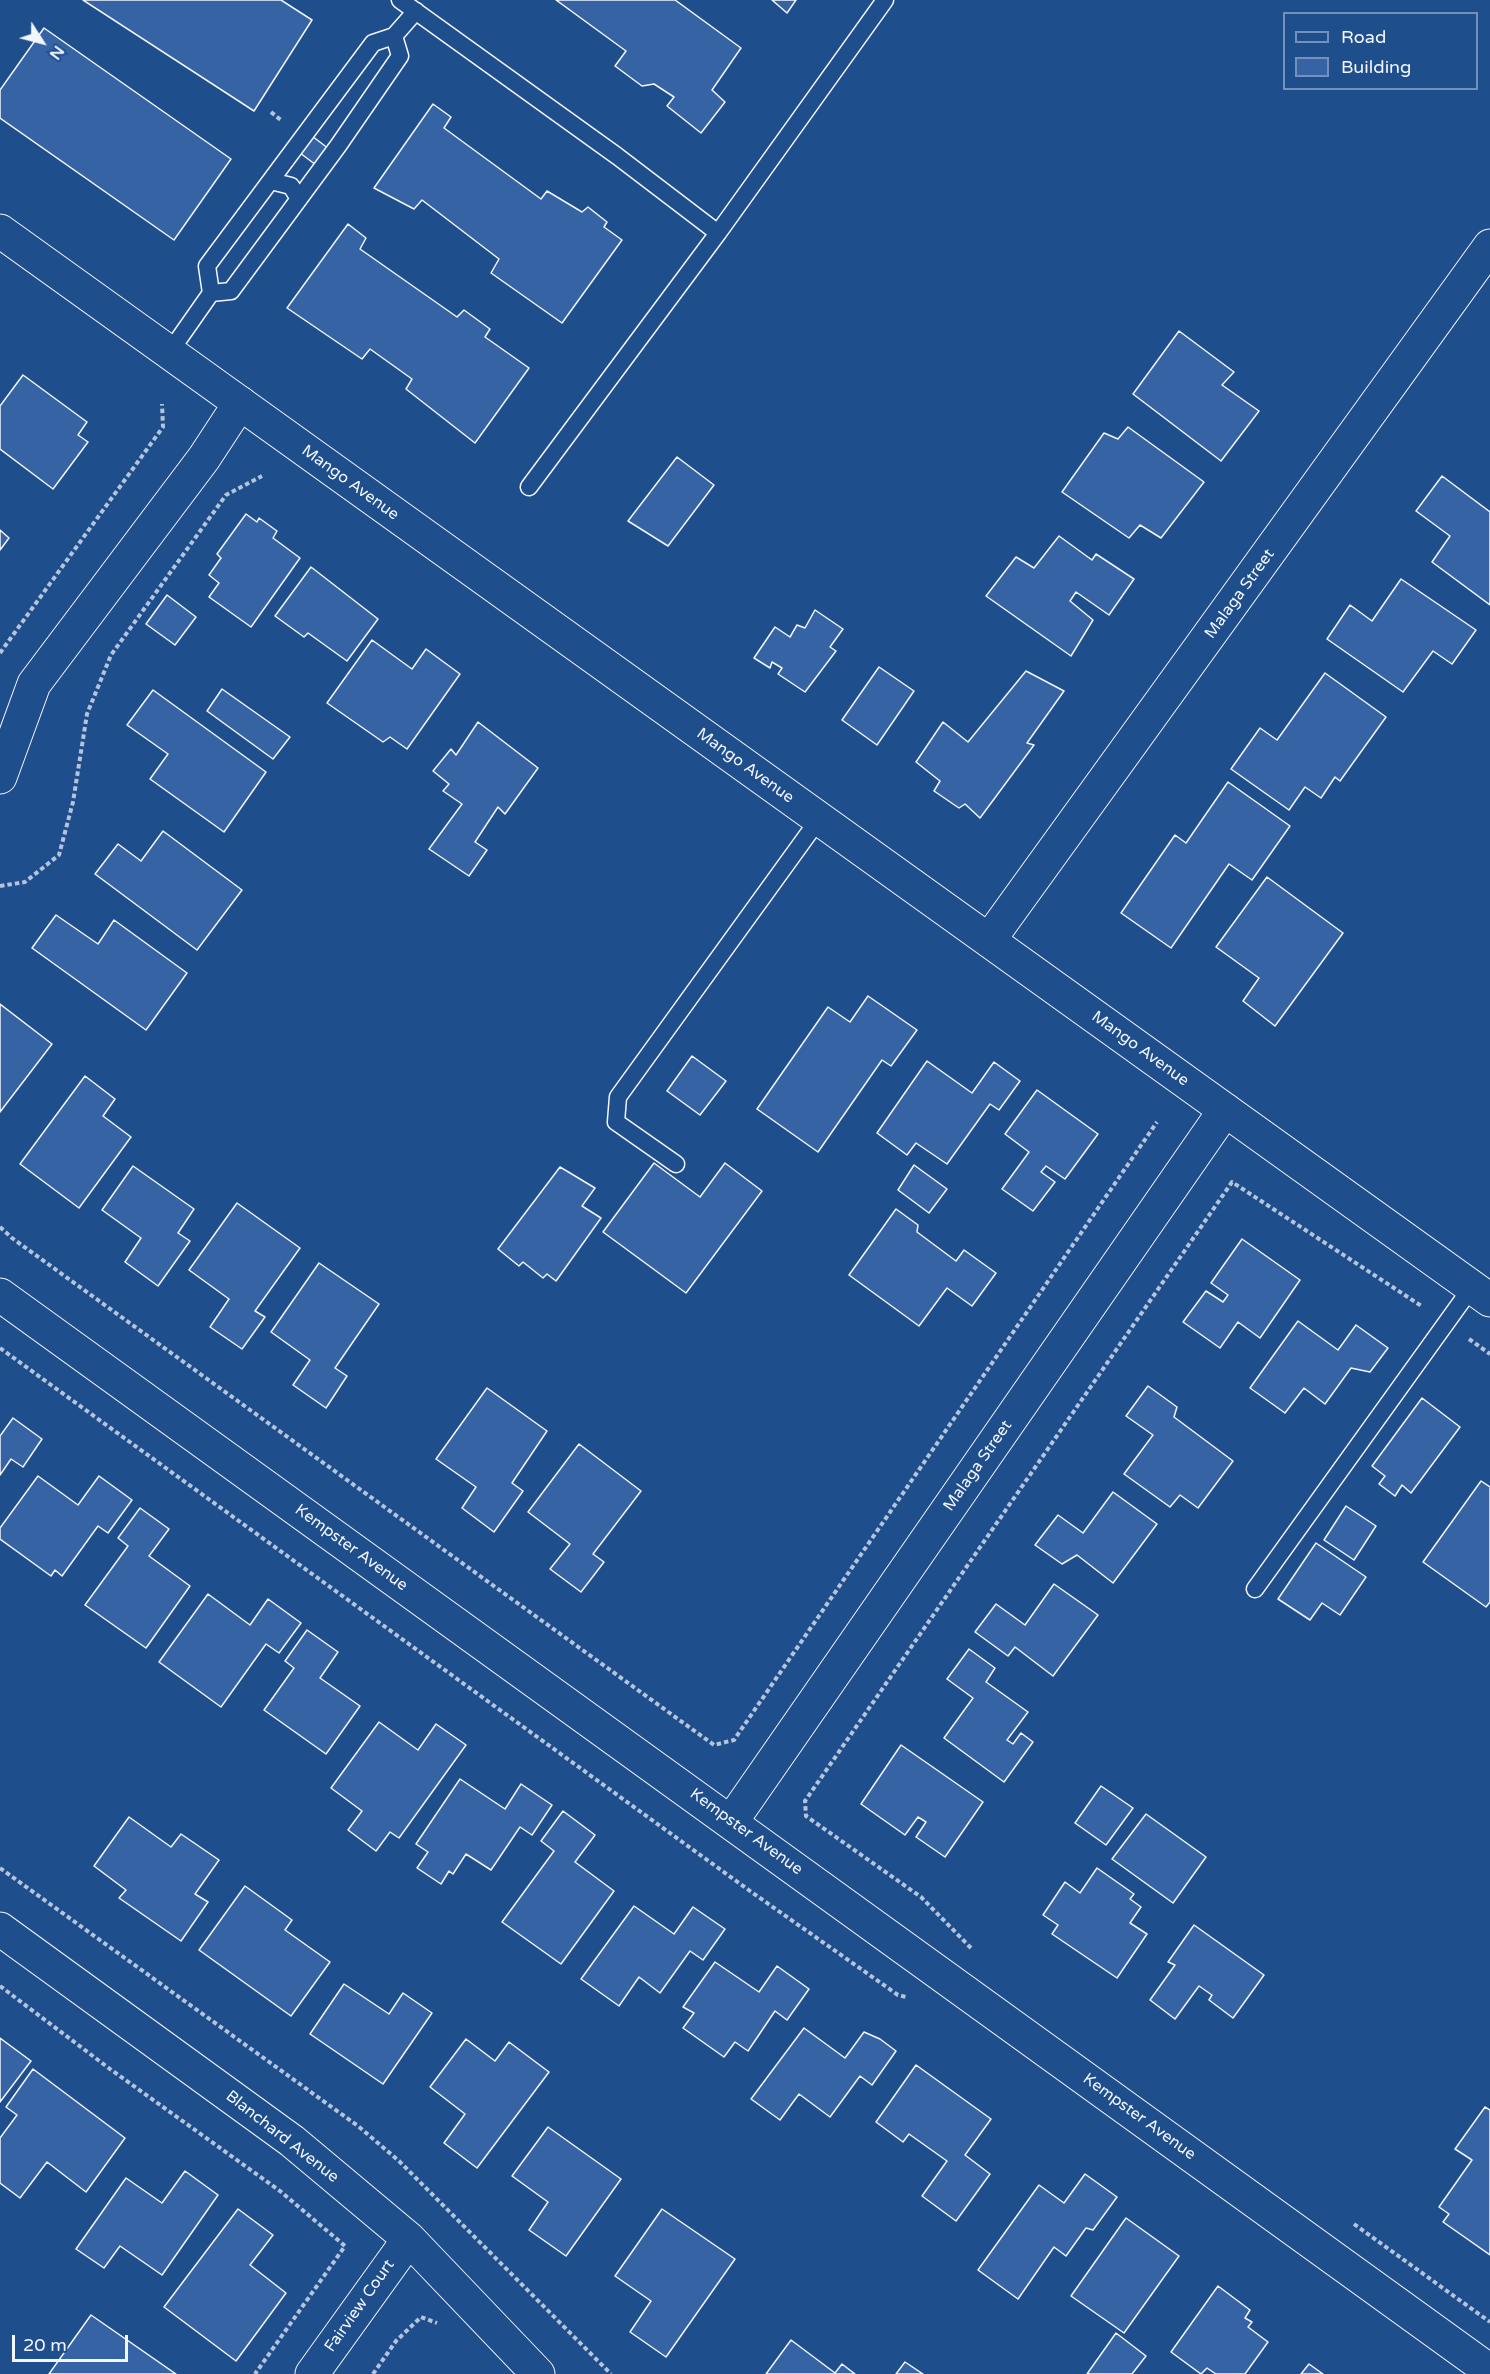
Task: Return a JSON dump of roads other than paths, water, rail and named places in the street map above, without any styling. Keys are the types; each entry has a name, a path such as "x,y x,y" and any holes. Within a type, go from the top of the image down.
{"street":[{"name":"Mango Avenue","path":"0,231 1481,1294"},
{"name":"Malaga Street","path":"988,940 1490,246"},
{"path":"0,777 34,684 204,458 240,403"},
{"name":"Malaga Street","path":"731,1822 1225,1110"},
{"name":"Kempster Avenue","path":"0,1295 1490,2372"},
{"name":"Blanchard Avenue","path":"0,1929 292,2141 409,2239 538,2374"},
{"name":"Fairview Court","path":"312,2374 409,2239"}],"lane":[{"path":"400,0 617,156 718,233"},
{"path":"528,487 718,233 885,0"},
{"path":"169,353 211,293 207,266 373,43 394,36 416,11"},
{"path":"211,293 231,291 299,199 400,56 394,36"},
{"path":"271,181 291,186 299,199"},
{"path":"676,1164 616,1122 618,1097 819,819"},
{"path":"1255,1589 1447,1323 1481,1294"}]}
